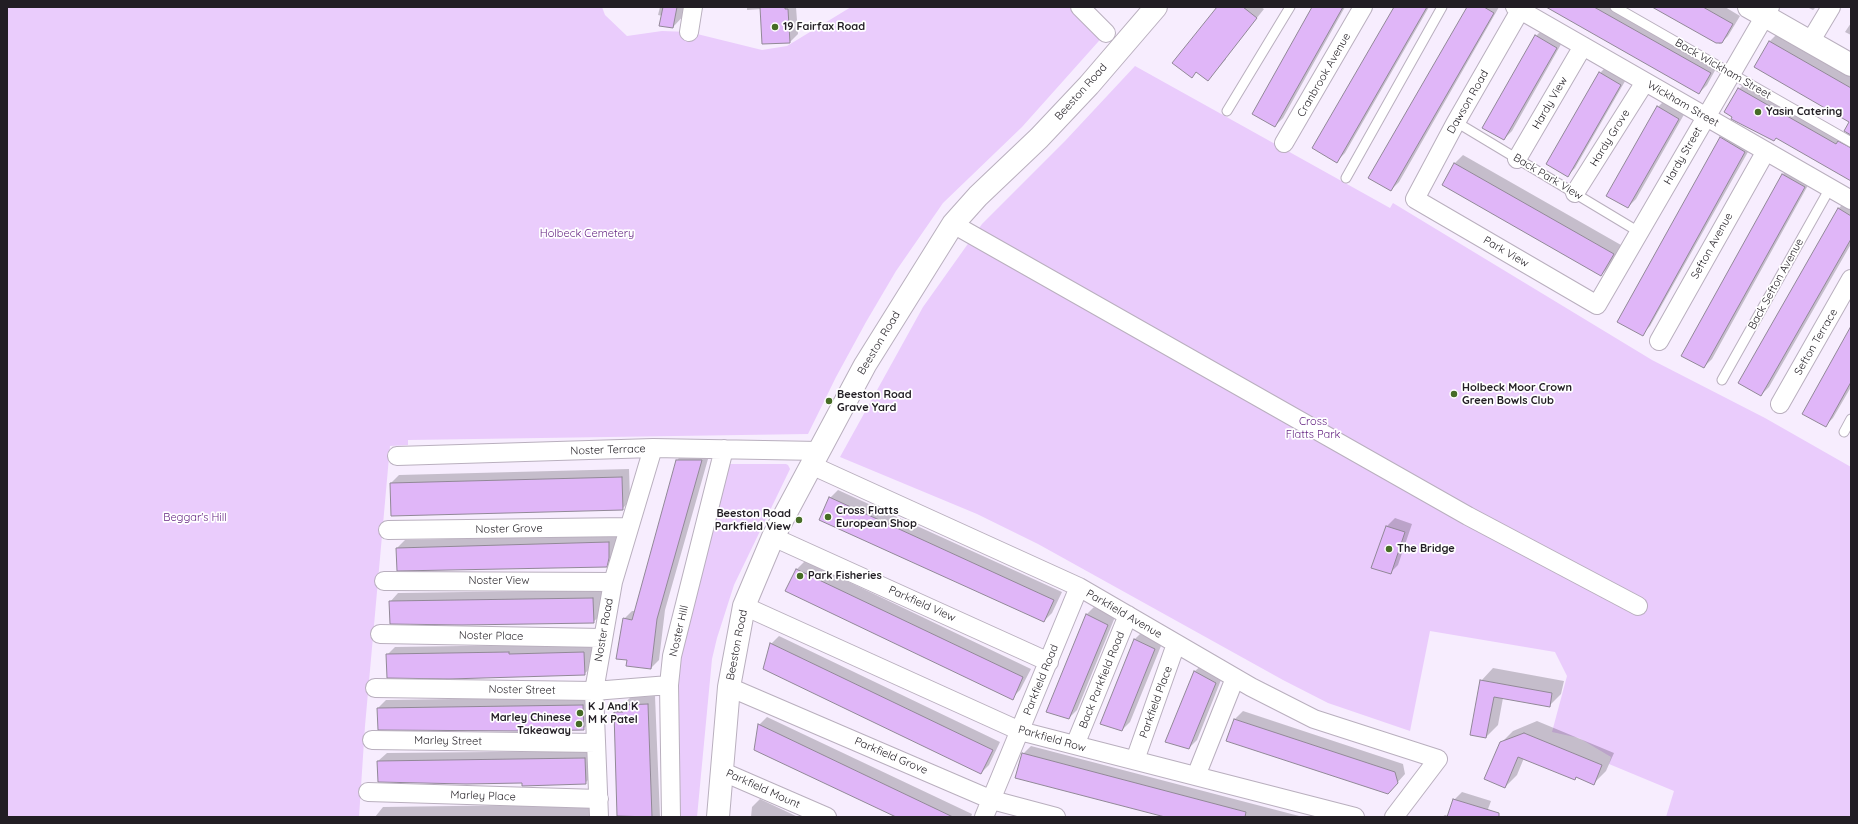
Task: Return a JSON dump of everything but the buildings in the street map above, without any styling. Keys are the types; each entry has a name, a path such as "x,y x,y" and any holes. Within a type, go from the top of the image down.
{"street":[{"path":"689,32 693,7"},
{"path":"1080,7 1106,33"},
{"name":"Beeston Road","path":"718,817 729,687 744,606 773,537 865,365 953,224 978,196 1039,138 1089,85 1156,7"},
{"name":"Cranbrook Avenue","path":"1284,143 1363,7"},
{"path":"1810,42 1831,7"},
{"name":"Wickham Street","path":"1519,8 1851,200"},
{"name":"Dawson Road","path":"1415,199 1519,8"},
{"path":"1761,10 1810,42 1851,65"},
{"name":"Hardy Street","path":"1597,305 1731,74 1761,10"},
{"name":"Hardy View","path":"1517,159 1583,46"},
{"name":"Hardy Grove","path":"1575,193 1645,82"},
{"name":"Sefton Avenue","path":"1659,341 1766,151"},
{"name":"Park View","path":"1415,199 1597,305"},
{"path":"953,224 1461,513 1638,606"},
{"name":"Sefton Terrace","path":"1780,404 1851,279"},
{"name":"Noster Terrace","path":"397,456 653,448 724,449 815,458"},
{"name":"Noster Road","path":"599,817 594,691 602,638 613,582 653,448"},
{"name":"Noster Hill","path":"671,817 668,685 672,656 724,449"},
{"name":"Parkfield Avenue","path":"815,458 1079,587 1235,678 1314,719 1438,759 1394,817"},
{"name":"Noster Grove","path":"388,530 629,527"},
{"name":"Parkfield View","path":"773,537 1049,662"},
{"name":"Noster View","path":"384,581 613,582"},
{"name":"Parkfield Road","path":"984,817 1079,587"},
{"name":"Parkfield Row","path":"744,606 1020,731 1355,817"},
{"name":"Back Parkfield Road","path":"1075,745 1128,615"},
{"name":"Noster Place","path":"380,634 602,638"},
{"name":"Parkfield Place","path":"1135,760 1176,644"},
{"path":"1196,776 1235,678"},
{"name":"Noster Street","path":"375,688 594,691 668,685"},
{"name":"Parkfield Grove","path":"729,687 992,800 1056,817"},
{"name":"Marley Street","path":"372,740 596,743"},
{"name":"Parkfield Mount","path":"721,771 827,817"},
{"name":"Marley Place","path":"368,792 598,799"}],"lane":[{"path":"1227,111 1290,7"},
{"path":"1346,178 1442,7"},
{"name":"Back Wickham Street","path":"1615,7 1851,142"},
{"name":"Back Park View","path":"1456,122 1639,232"},
{"name":"Back Sefton Avenue","path":"1722,380 1830,188"},
{"path":"1844,432 1851,419"}],"green space":[{"path":"7,7 602,7 605,15 627,36 662,31 689,32 762,50 787,46 851,7 1080,7 1106,33 1022,127 943,203 896,271 866,322 836,377 808,434 408,440 408,445 390,446 365,726 359,817 7,817"},
{"name":"Cross Flatts Park","path":"1135,66 1390,208 1393,203 1652,360 1765,418 1851,467 1851,817 1666,817 1674,791 1609,764 1611,757 1579,738 1552,732 1567,676 1555,652 1430,631 1410,731 1328,703 1283,680 1038,544 977,514 840,457 923,307 982,224 1065,141"},
{"path":"727,464 786,464 790,469 734,585 717,638 712,659 697,817 674,817 673,679"}],"place":[{"name":"19 Fairfax Road","path":"775,27"},
{"name":"Yasin Catering","path":"1758,112"},
{"name":"Holbeck Moor Crown Green Bowls Club","path":"1454,394"},
{"name":"Beeston Road Grave Yard","path":"829,401"},
{"name":"Cross Flatts European Shop","path":"828,517"},
{"name":"Beeston Road Parkfield View","path":"799,520"},
{"name":"The Bridge","path":"1389,549"},
{"name":"Park Fisheries","path":"800,576"},
{"name":"K J And K M K Patel","path":"580,713"},
{"name":"Marley Chinese Takeaway","path":"579,724"}],"park label":[{"name":"Holbeck Cemetery","path":"587,234"},
{"name":"Beggar's Hill","path":"195,518"}]}
